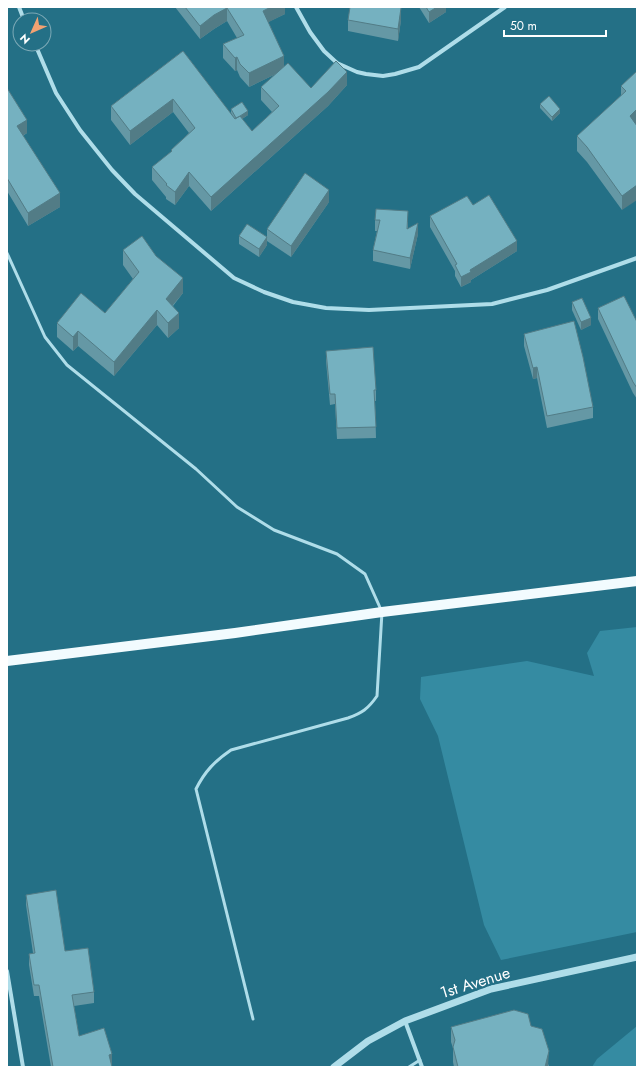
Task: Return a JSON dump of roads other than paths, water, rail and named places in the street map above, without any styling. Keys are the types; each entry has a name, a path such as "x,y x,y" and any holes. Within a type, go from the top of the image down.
{"main road":[{"path":"7,661 235,633 382,612 637,580"}],"street":[{"path":"296,7 310,32 324,51 337,63 357,72 383,76 396,74 419,66 505,7"},
{"path":"38,52 56,93 80,130 112,170 140,199 234,278 264,292 293,302 326,308 369,310 492,304 547,290 637,258"},
{"name":"1st Avenue","path":"334,1067 368,1041 404,1021 491,989 637,957"},
{"path":"7,971 23,1067"},
{"path":"404,1021 422,1067"}],"lane":[{"path":"7,253 45,337 67,365 196,469 237,507 274,530 337,554 365,574 382,612 377,696 370,706 361,714 231,750 219,758 203,775 196,788 253,1019"},
{"path":"409,1067 420,1060"}]}
